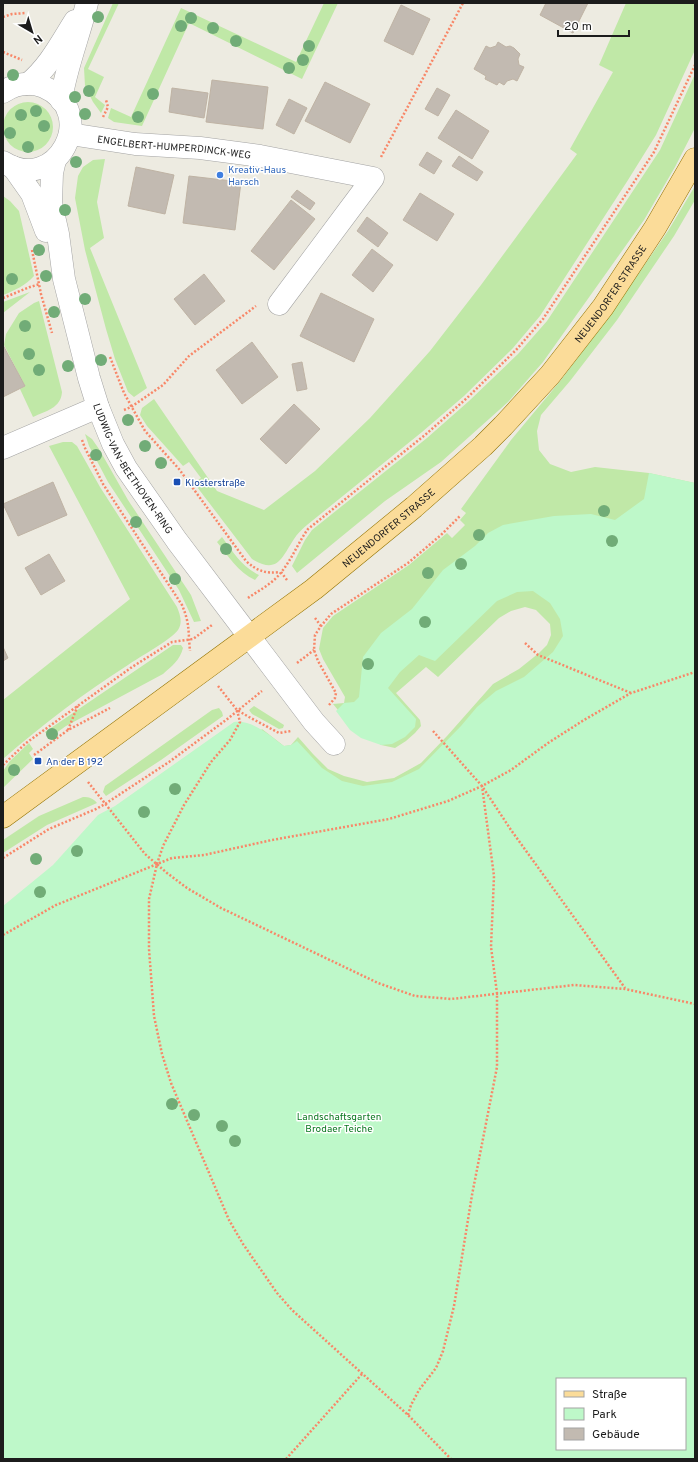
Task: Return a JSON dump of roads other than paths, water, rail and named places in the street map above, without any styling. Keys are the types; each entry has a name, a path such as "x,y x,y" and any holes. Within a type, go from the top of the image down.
{"main road":[{"name":"NEUENDORFER STRASSE","path":"3,817 309,592 419,502 503,426 550,375 603,307 655,228 695,160"}],"street":[{"path":"28,84 38,76 52,58 86,3"},
{"path":"3,92 13,86 28,84 49,90 61,100 86,3"},
{"name":"LUDWIG-VAN-BEETHOVEN-RING","path":"8,165 31,170 48,164 63,151 70,134 70,127 68,113 61,100"},
{"name":"ENGELBERT-HUMPERDINCK-WEG","path":"70,134 135,144 200,148 260,156 373,178 279,304"},
{"name":"LUDWIG-VAN-BEETHOVEN-RING","path":"54,160 51,203 58,234 64,279 89,378 98,407 113,444 126,468 177,541 279,677 314,722 334,744"},
{"name":"LUDWIG-VAN-BEETHOVEN-RING","path":"8,165 23,180 34,200 64,279"},
{"path":"3,448 98,407"}],"place":[{"name":"Kreativ-Haus Harsch","path":"220,175"},
{"name":"Klosterstraße","path":"177,482"},
{"name":"An der B 192","path":"38,761"}],"park label":[{"name":"Landschaftsgarten Brodaer Teiche","path":"339,1122"}]}
